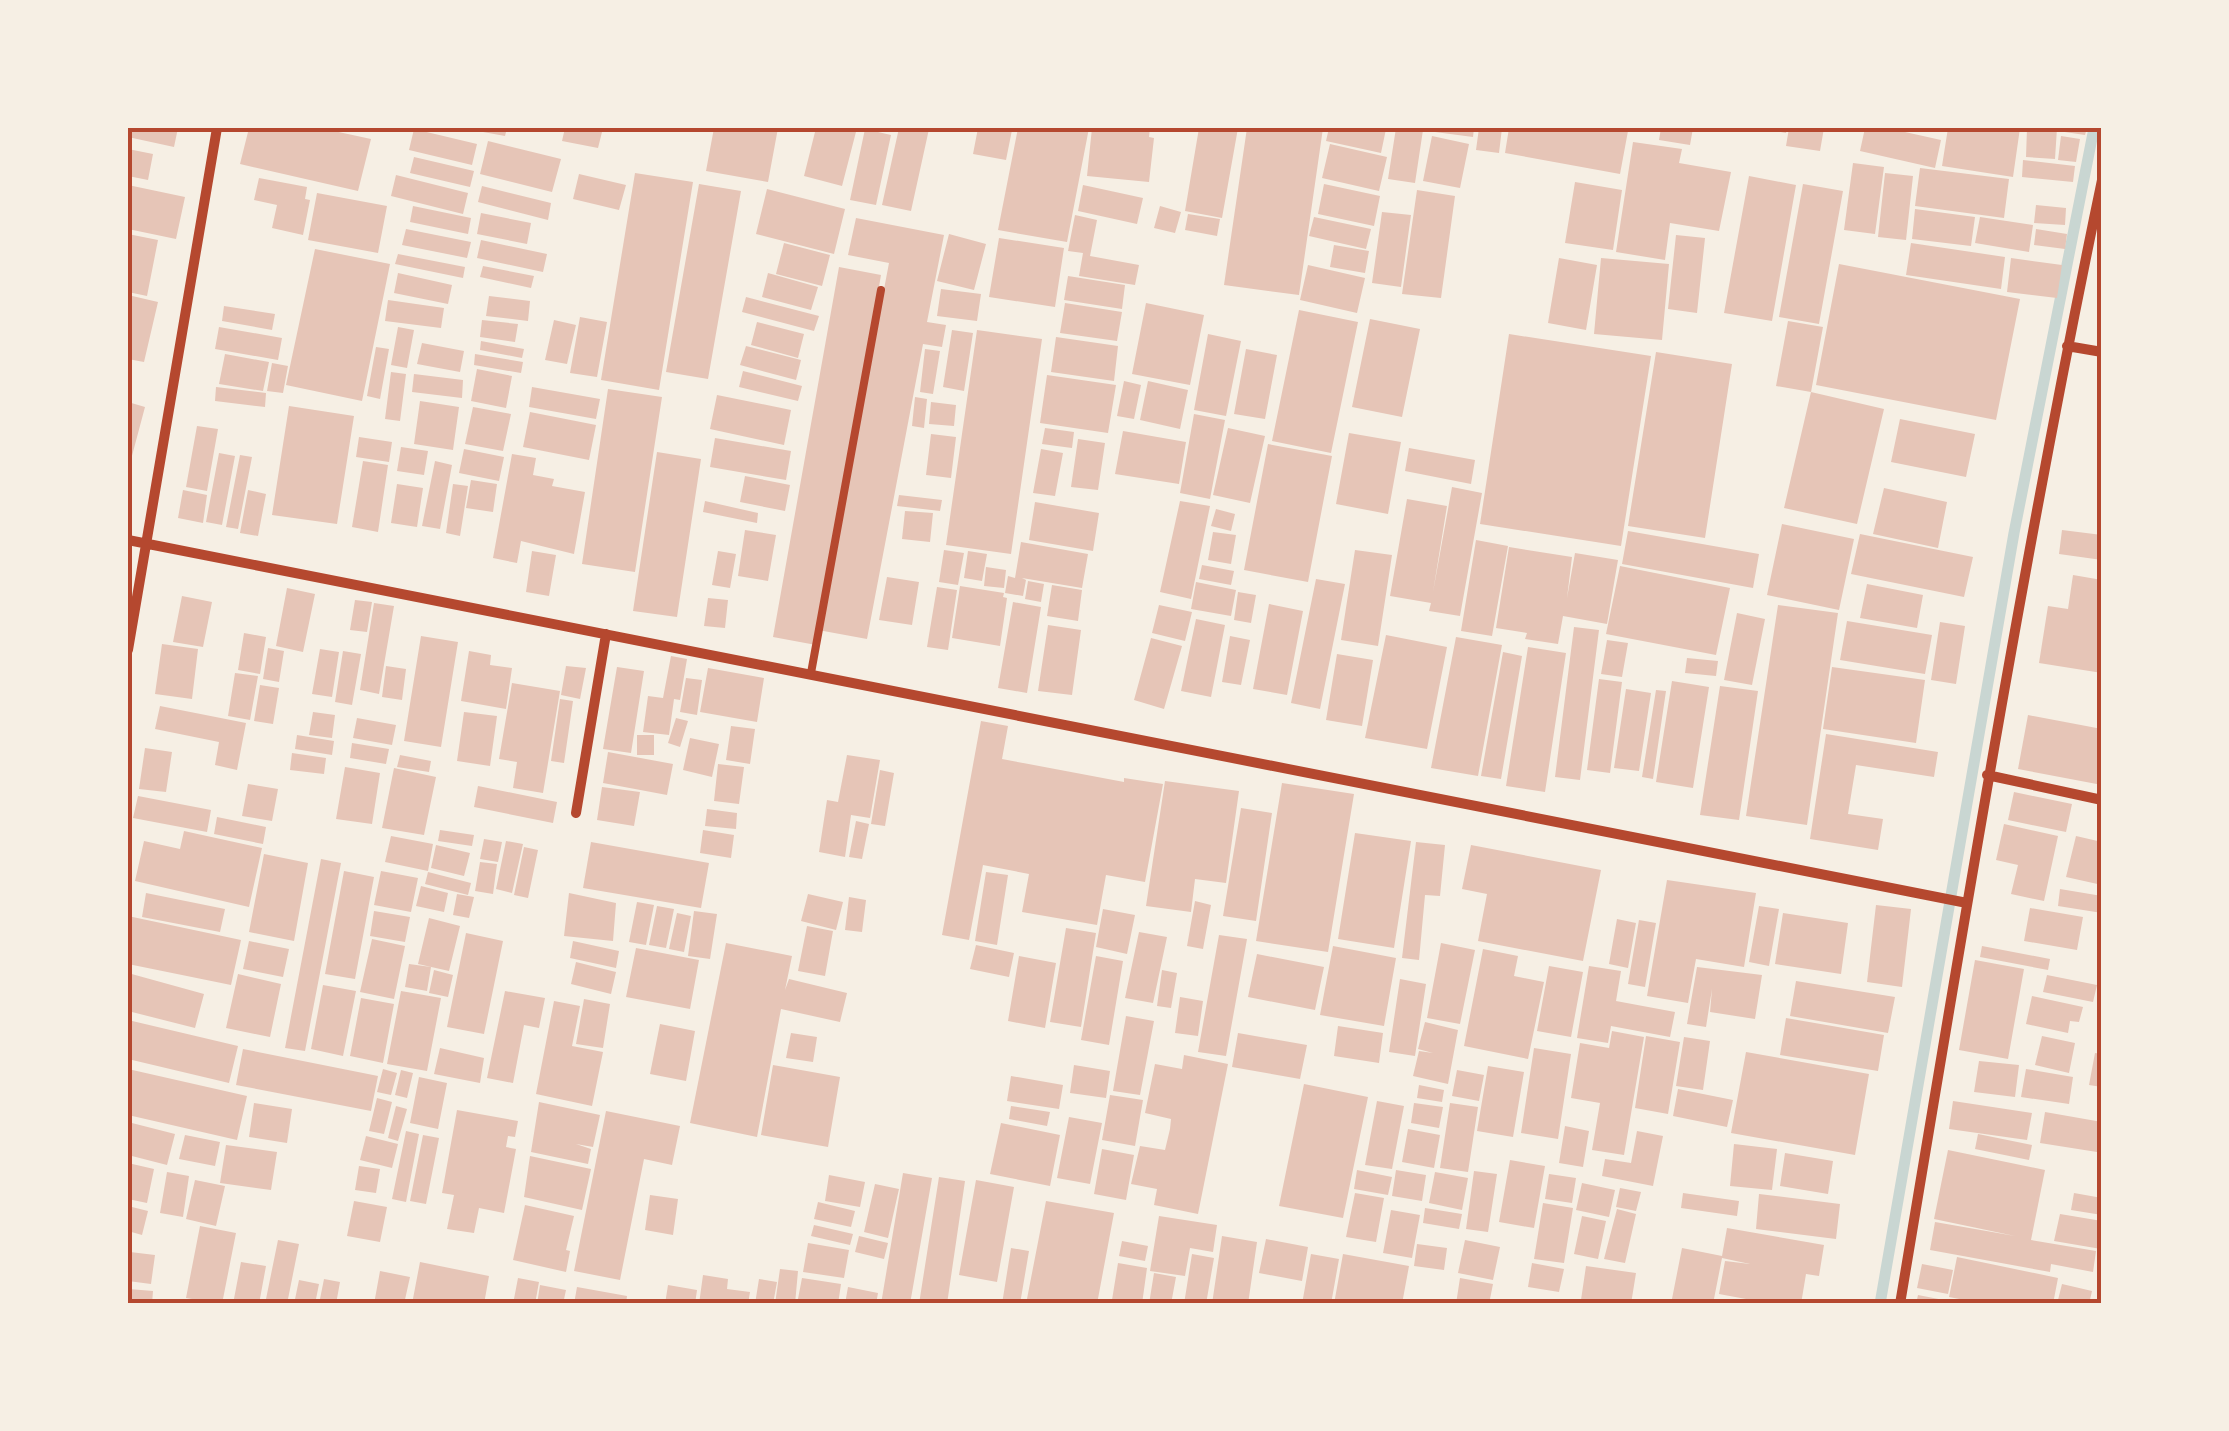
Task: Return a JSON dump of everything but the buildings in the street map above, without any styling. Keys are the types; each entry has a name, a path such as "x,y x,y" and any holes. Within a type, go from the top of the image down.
{"street":[{"path":"128,650 217,128"},
{"path":"1900,1304 1961,903 2102,180"},
{"path":"2067,346 2102,352"},
{"path":"128,540 1961,903"},
{"path":"576,812 606,634"},
{"path":"1987,775 2102,800"}],"lane":[{"path":"811,673 881,290"}],"waterway":[{"path":"1880,1304 2014,533 2094,128"}]}
